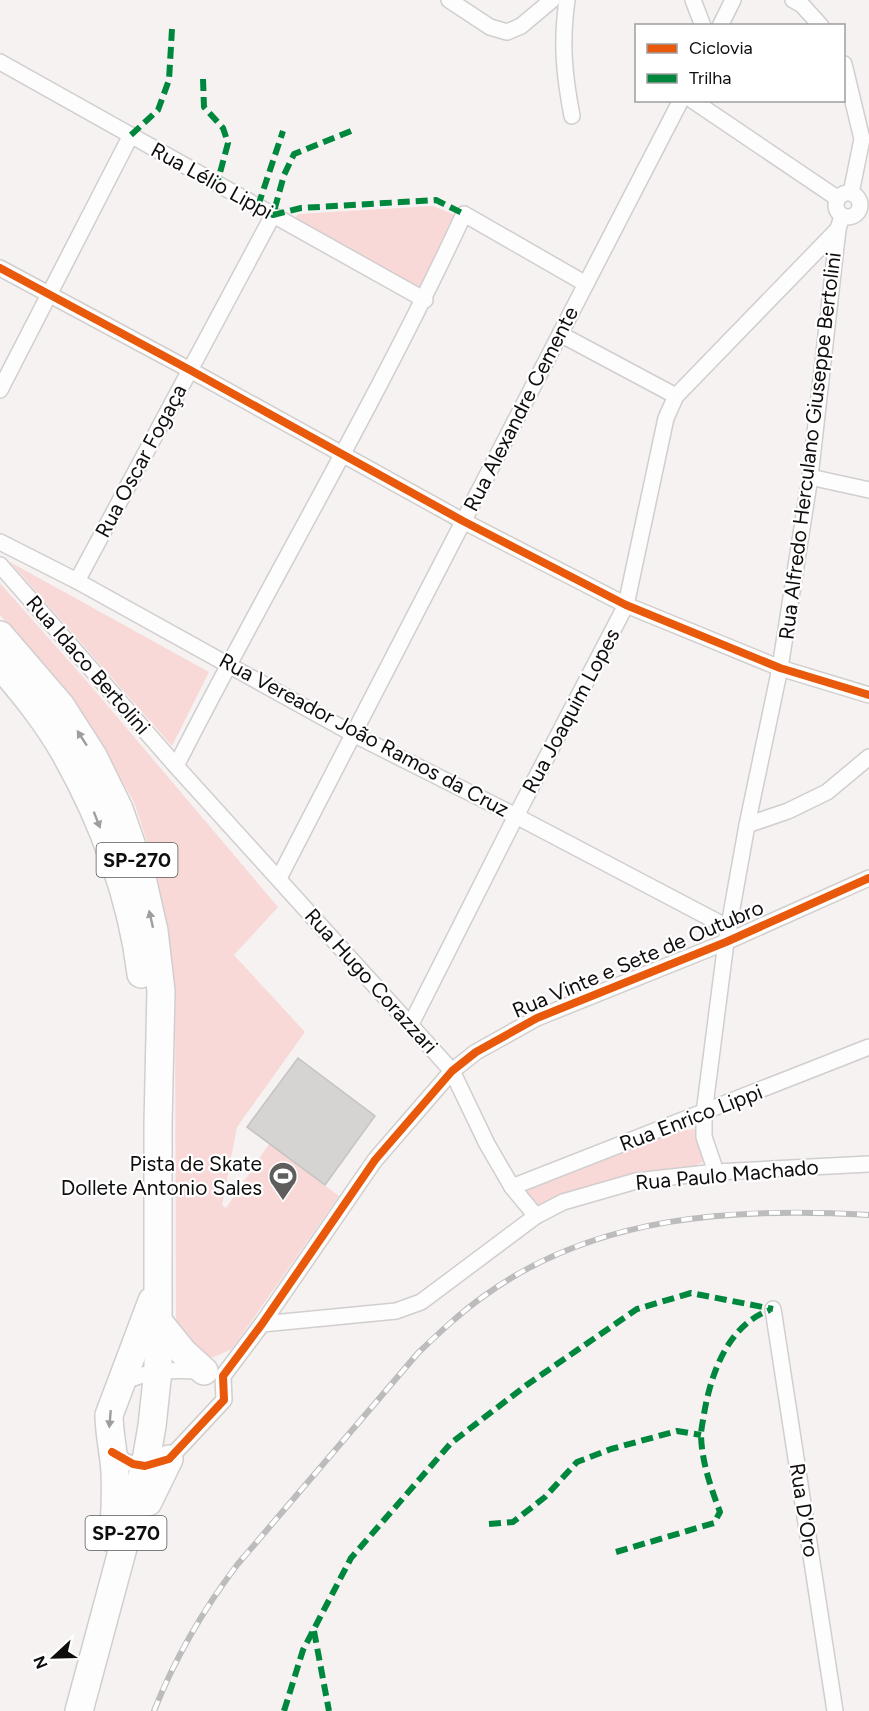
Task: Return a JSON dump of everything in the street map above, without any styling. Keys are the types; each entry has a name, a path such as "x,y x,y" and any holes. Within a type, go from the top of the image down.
{"highway":[{"name":"SP-270","path":"0,635 61,706 93,756 120,809 140,869 154,931 160,991 158,1370 152,1426 157,1462"},
{"name":"SP-270","path":"0,665 28,698 65,753 94,810 127,899 138,947 158,1124"},
{"path":"108,1600 115,1512 115,1470 109,1415 157,1285"},
{"path":"158,1321 183,1352 213,1373"},
{"path":"79,1711 108,1600 151,1494 157,1462"}],"street":[{"path":"448,0 490,27 507,32 521,26 552,0"},
{"path":"567,0 563,59 572,116"},
{"path":"693,0 702,24"},
{"path":"721,24 733,0"},
{"path":"793,0 802,5 819,24"},
{"name":"Rua Lélio Lippi","path":"0,62 424,300"},
{"path":"845,72 862,139 854,202"},
{"name":"Rua Alexandre Cemente","path":"279,878 680,102"},
{"path":"695,102 854,202"},
{"path":"0,390 131,135"},
{"path":"840,222 836,210 854,202"},
{"path":"176,766 228,664 424,300 464,214 586,284"},
{"name":"Rua Oscar Fogaça","path":"77,580 273,215"},
{"name":"Rua Joaquim Lopes","path":"411,1024 626,605 666,418 676,396 840,222"},
{"name":"Rua Alfredo Herculano Giuseppe Bertolini","path":"716,1172 704,1137 704,1113 728,935 747,825 780,669 810,477 840,222"},
{"path":"0,268 463,521 626,605 780,669 869,695"},
{"path":"560,334 676,396"},
{"path":"810,477 869,490"},
{"name":"Rua Vereador João Ramos da Cruz","path":"0,542 77,580 353,734 516,816 728,935"},
{"name":"Rua Idaco Bertolini","path":"0,565 176,766"},
{"path":"747,825 788,811 827,792 869,758"},
{"name":"Rua Hugo Corazzari","path":"176,766 452,1071 487,1144 512,1187 537,1216"},
{"name":"Rua Vinte e Sete de Outubro","path":"213,1373 262,1324 375,1160 452,1071 476,1052 537,1018 728,935 869,878"},
{"name":"Rua Enrico Lippi","path":"512,1187 869,1047"},
{"name":"Rua Paulo Machado","path":"262,1324 396,1311 421,1302 537,1216 563,1202 636,1181 716,1172 869,1164"},
{"name":"Rua D'Oro","path":"773,1309 835,1711"},
{"path":"112,1452 126,1462 157,1462 224,1400 213,1373 158,1370 141,1374 120,1384"}],"shaded area":[{"path":"433,206 458,216 421,295 294,219 298,214"},
{"path":"10,562 209,672 172,746"},
{"path":"0,583 91,686 278,907 234,955 305,1032 237,1127 222,1205 226,1208 269,1144 339,1196 232,1349 214,1357 204,1357 176,1331 175,987 156,869 134,802 102,748 69,697 0,615"},
{"path":"696,1129 703,1162 688,1169 536,1210 525,1191 679,1131"}],"building":[{"path":"298,1058 375,1116 325,1185 247,1127"}],"railway":[{"path":"154,1711 191,1635 237,1565 418,1353 458,1316 484,1296 527,1269 572,1248 620,1233 668,1222 768,1213 869,1215"}],"marked path":[{"path":"131,135 158,110 169,80 172,29"},
{"path":"203,79 204,107 223,128 228,143 217,184"},
{"path":"258,206 283,131"},
{"path":"351,131 294,154 284,175 273,215 301,208 436,200 464,214"},
{"path":"284,1711 303,1650 351,1558 451,1443 528,1384 637,1309 691,1293 773,1309"},
{"path":"616,1552 714,1523 720,1512 705,1466 701,1436 707,1398 717,1367 733,1339 755,1317 770,1310"},
{"path":"489,1524 513,1522 545,1497 577,1462 611,1449 677,1431 701,1435"},
{"path":"314,1631 329,1711"}],"cycle path":[{"path":"0,268 463,521 626,605 780,668 869,695"},
{"path":"112,1452 133,1464 145,1466 169,1459 224,1400 223,1376 262,1324 375,1160 452,1071 476,1052 537,1018 726,942 869,878"}],"place":[{"name":"Pista de Skate Dollete Antonio Sales","path":"283,1202"}]}
